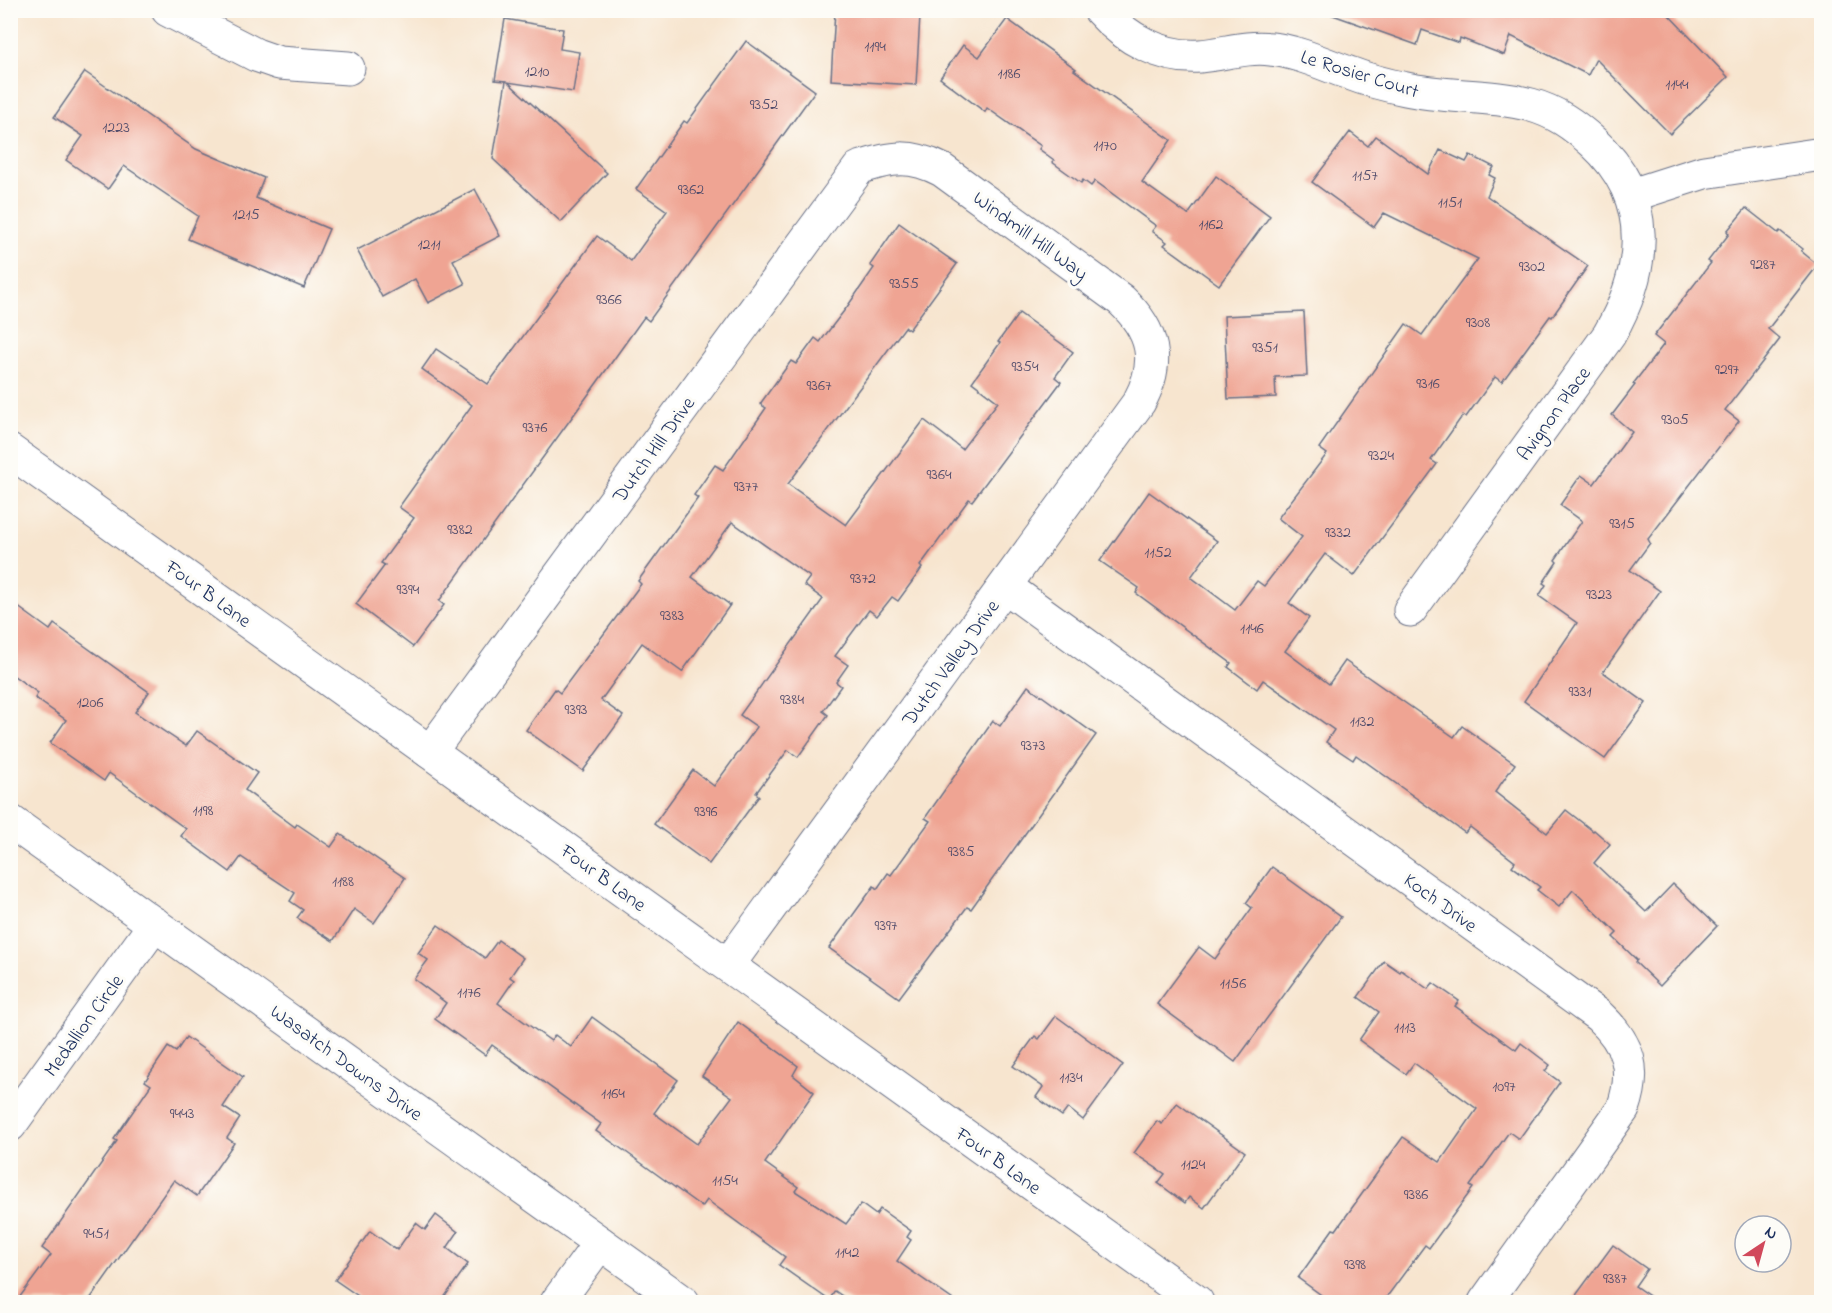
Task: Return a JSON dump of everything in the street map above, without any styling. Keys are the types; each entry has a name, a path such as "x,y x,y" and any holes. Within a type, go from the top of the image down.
{"street":[{"path":"168,10 256,55 279,63 348,68"},
{"name":"Le Rosier Court","path":"1100,10 1107,19 1133,38 1157,51 1200,56 1234,50 1270,49 1307,57 1347,73 1405,89 1435,95 1513,102 1545,109 1569,122 1597,146 1611,160 1632,195"},
{"path":"1632,195 1704,172 1821,153"},
{"name":"Windmill Hill Way","path":"884,159 914,159 942,170 1121,300 1141,322 1152,350"},
{"name":"Dutch Hill Drive","path":"430,752 859,168 884,159"},
{"name":"Avignon Place","path":"1410,610 1609,335 1621,314 1636,267 1637,219 1632,195"},
{"name":"Dutch Valley Drive","path":"728,965 1139,402 1151,376 1152,350"},
{"name":"Four B Lane","path":"10,451 1197,1302"},
{"name":"Koch Drive","path":"1006,586 1599,1016 1619,1039 1631,1067 1631,1081 1623,1108 1485,1302"},
{"name":"Wasatch Downs Drive","path":"10,821 683,1302"},
{"name":"Medallion Circle","path":"10,1125 155,924"},
{"path":"557,1302 600,1243"}],"building":[{"path":"835,10 870,10 870,13 920,16 916,85 831,80"},
{"path":"1331,10 1664,10 1728,77 1670,134 1596,59 1588,75 1511,36 1504,55 1460,38 1459,43 1422,30 1417,45 1330,14"},
{"path":"505,19 563,29 560,49 579,52 573,92 508,82 607,173 561,222 493,159 506,81 495,80"},
{"path":"1007,19 1171,140 1142,182 1188,215 1216,176 1270,216 1219,285 1164,245 1167,242 1152,231 1156,226 1095,181 1091,186 1083,180 1081,183 1052,162 1054,160 1039,149 1041,146 987,108 985,112 940,78 963,45 979,57"},
{"path":"746,41 815,91 649,321 644,317 439,601 444,605 413,647 356,604 385,565 381,563 414,518 399,507 472,405 422,369 436,349 488,384 597,236 631,261 667,211 636,189 684,121 687,123"},
{"path":"85,72 196,149 264,178 256,198 329,229 304,288 188,239 198,216 124,166 108,189 66,160 83,136 54,117"},
{"path":"1350,132 1368,146 1376,136 1428,174 1440,150 1466,162 1470,155 1494,167 1489,175 1495,178 1487,196 1588,266 1502,382 1495,377 1466,417 1463,415 1431,460 1437,464 1354,576 1325,554 1289,603 1309,618 1285,651 1329,684 1345,661 1454,737 1462,726 1515,764 1495,792 1547,833 1566,810 1594,830 1610,844 1594,863 1646,912 1673,884 1717,926 1660,986 1613,937 1617,933 1573,890 1559,907 1537,890 1540,887 1512,866 1515,862 1470,827 1465,833 1356,755 1353,760 1326,742 1334,730 1263,680 1257,689 1228,667 1231,663 1136,593 1139,588 1100,561 1149,492 1217,541 1191,577 1235,610 1257,581 1264,586 1302,537 1278,518 1327,454 1319,448 1406,324 1422,335 1478,259 1384,213 1374,227 1312,182"},
{"path":"475,189 500,236 453,260 465,284 428,303 415,279 382,297 357,250"},
{"path":"1746,208 1803,249 1801,251 1818,265 1768,329 1780,339 1725,410 1739,421 1648,539 1650,543 1630,570 1660,591 1603,672 1646,703 1605,759 1524,701 1577,623 1539,596 1546,585 1543,583 1557,562 1555,560 1582,521 1560,505 1581,475 1594,484 1632,432 1612,415 1664,344 1654,336 1711,263 1708,261 1729,234 1727,231"},
{"path":"899,223 957,264 909,330 905,327 788,484 846,525 924,420 962,449 998,402 972,382 1019,313 1073,352 1055,377 1061,382 972,501 969,499 920,566 922,568 898,601 892,597 877,616 869,610 835,656 848,665 836,682 841,686 823,711 828,715 798,757 788,750 756,793 759,796 709,864 654,824 693,770 714,786 757,727 740,715 823,599 804,585 810,577 732,522 692,577 730,605 682,672 642,643 601,700 623,716 583,771 526,730 555,689 560,693 641,584 638,581 698,498 694,495 715,465 723,470 766,408 760,404 791,361 796,364 815,338 820,342 847,307 874,268 870,265"},
{"path":"1304,312 1307,376 1275,377 1276,397 1228,399 1224,316"},
{"path":"10,601 50,630 54,624 149,692 135,712 186,746 197,731 257,773 245,790 295,827 297,824 331,847 340,834 405,878 374,923 354,909 333,941 297,918 303,910 290,901 295,893 241,857 230,872 181,836 186,829 109,773 104,781 50,743 66,720 35,698 38,693 10,673"},
{"path":"1028,686 1096,735 971,909 967,907 899,998 829,948 874,886 877,889 888,873 891,875 930,821 925,818 993,721 1000,726"},
{"path":"1272,867 1341,917 1235,1062 1157,1004 1199,947 1215,959 1252,908 1246,903"},
{"path":"438,925 485,958 498,940 523,958 510,977 514,980 498,1003 551,1041 555,1035 571,1047 592,1017 678,1080 654,1113 697,1144 732,1097 702,1076 738,1022 798,1066 793,1075 814,1092 765,1163 798,1187 795,1191 846,1224 861,1204 876,1215 880,1209 911,1231 907,1237 911,1240 897,1261 956,1302 851,1302 835,1291 829,1300 779,1265 785,1257 707,1200 702,1207 596,1131 601,1124 492,1045 485,1055 435,1019 446,1003 414,979 428,960 418,953"},
{"path":"1384,961 1428,989 1433,983 1459,1001 1455,1006 1516,1050 1521,1043 1550,1065 1545,1071 1560,1082 1519,1139 1509,1132 1470,1186 1473,1188 1429,1248 1425,1245 1383,1302 1331,1302 1298,1278 1333,1229 1336,1230 1403,1137 1440,1162 1477,1109 1414,1063 1406,1074 1359,1040 1379,1012 1358,997"},
{"path":"1056,1016 1123,1065 1083,1120 1068,1108 1062,1116 1036,1097 1043,1087 1013,1066 1035,1036 1039,1039"},
{"path":"186,1037 243,1077 223,1107 240,1118 227,1138 234,1143 197,1196 174,1180 88,1302 16,1302 51,1255 42,1248 117,1141 114,1139 151,1085 145,1081 168,1047 176,1052"},
{"path":"1177,1103 1245,1152 1204,1208 1189,1197 1185,1203 1158,1183 1165,1174 1134,1153 1157,1121 1162,1124"},
{"path":"436,1215 458,1232 447,1248 468,1264 441,1302 367,1302 335,1280 370,1231 397,1250 416,1223 425,1230"},
{"path":"1613,1245 1647,1269 1635,1286 1658,1302 1571,1302"}]}
